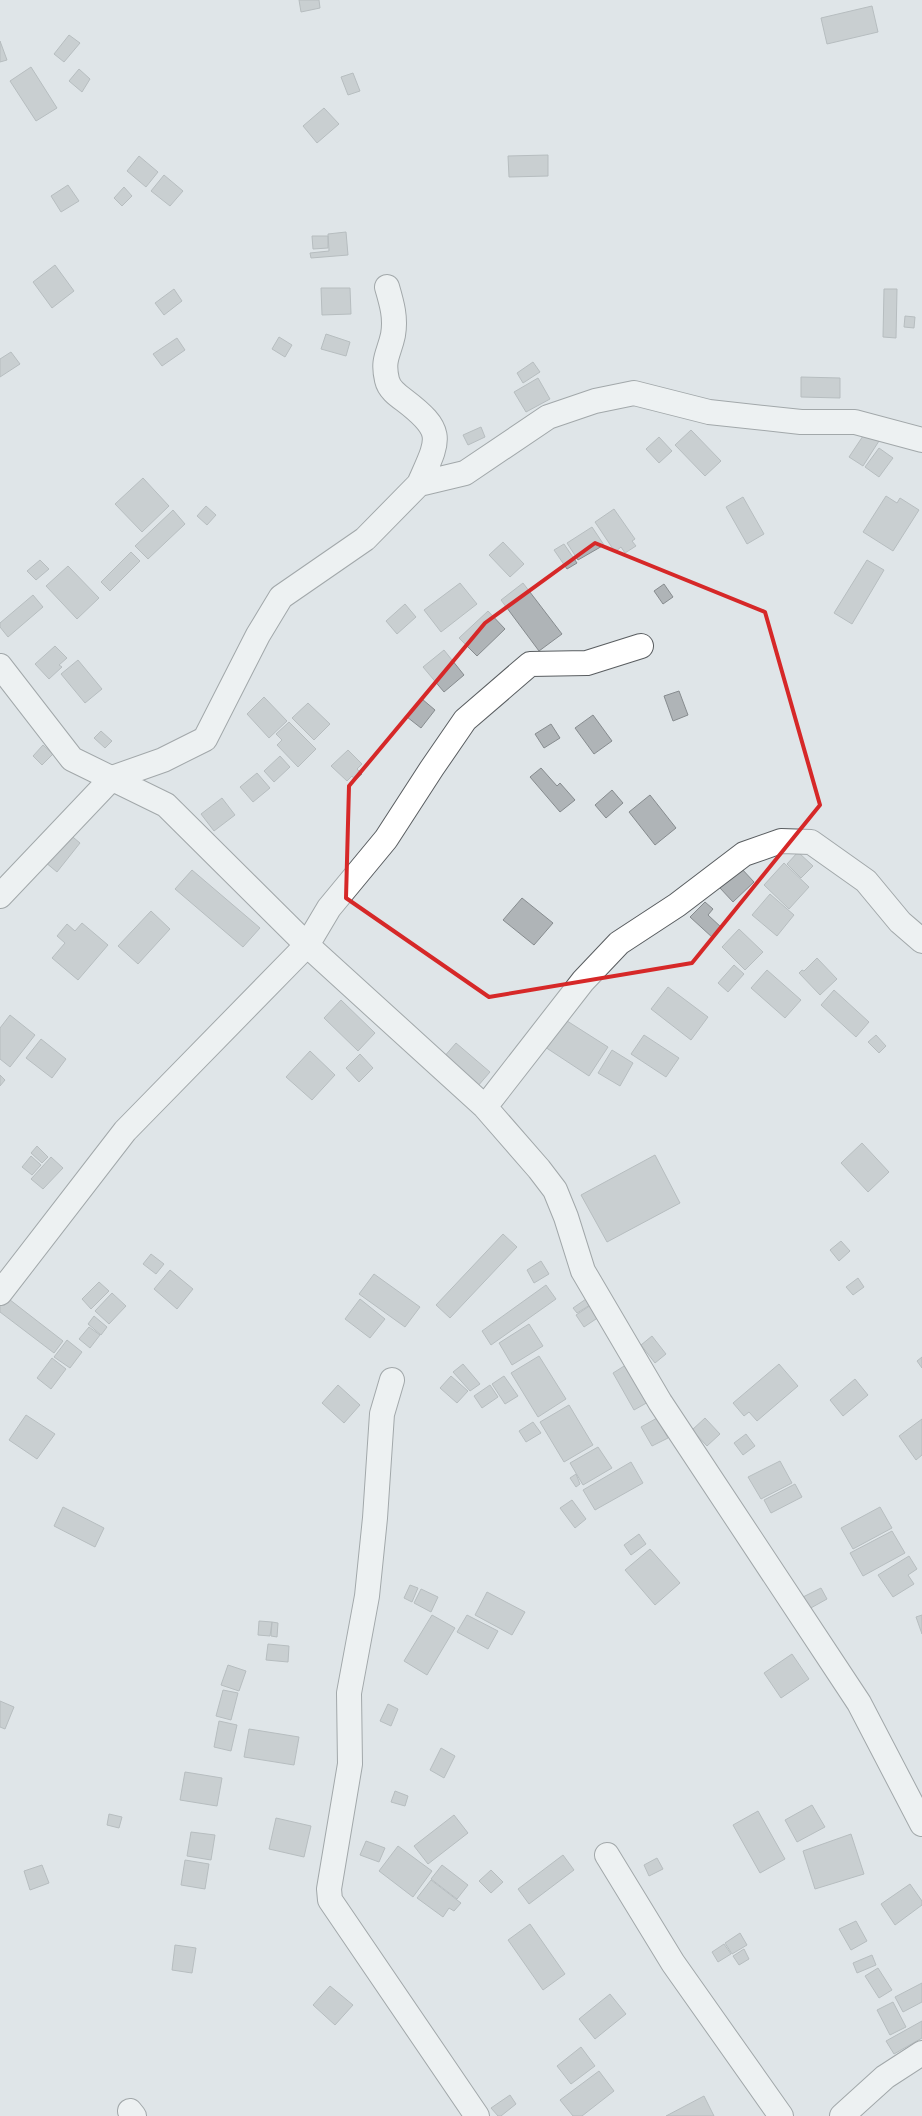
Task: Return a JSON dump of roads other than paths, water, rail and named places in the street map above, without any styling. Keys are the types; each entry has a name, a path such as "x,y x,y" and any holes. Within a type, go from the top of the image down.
{"street":[{"path":"0,896 112,778 163,760 205,739 258,635 281,597 365,539 420,484 433,453 434,434 430,422 395,394 387,382 384,361 393,337 395,314 387,287"},
{"path":"420,484 465,473 548,417 595,401 634,393 708,412 801,422 855,422 922,440"},
{"path":"0,1292 125,1131 307,945 330,908 386,839 466,720 530,664 587,663 641,646"},
{"path":"0,666 72,759 166,805 307,945 485,1107 539,1169 555,1190 566,1217 583,1271 660,1402 859,1703 922,1824"},
{"path":"485,1107 583,981 619,943 677,904 744,854 781,841 811,842 866,881 900,922 922,941"},
{"path":"392,1380 382,1414 375,1518 367,1596 349,1693 350,1764 329,1889 330,1900 477,2116"},
{"path":"608,1855 673,1963 781,2116"},
{"path":"842,2116 885,2077 922,2053"}]}
